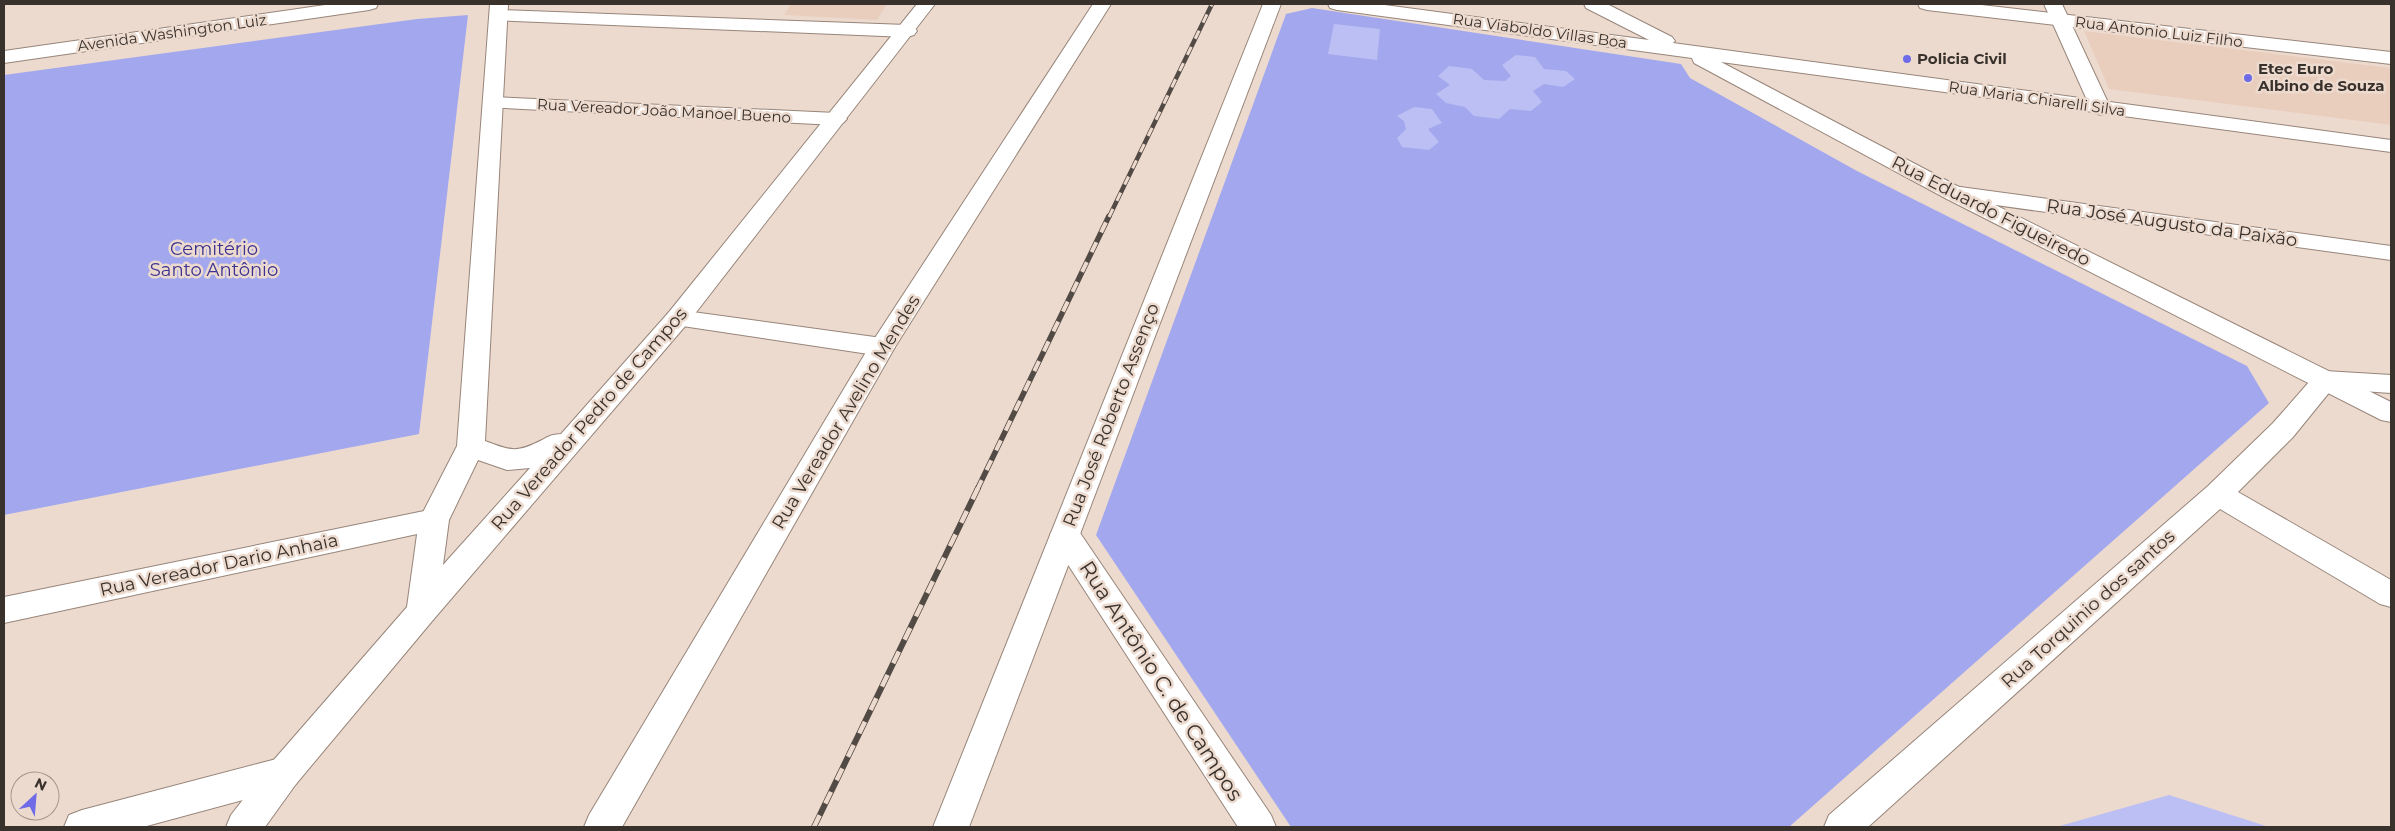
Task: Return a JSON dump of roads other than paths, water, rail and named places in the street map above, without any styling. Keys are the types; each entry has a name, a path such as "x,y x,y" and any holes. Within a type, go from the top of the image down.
{"street":[{"name":"Avenida Washington Luiz","path":"4,57 106,36 298,4"},
{"name":"Avenida Washington Luiz","path":"4,45 106,36 369,4"},
{"name":"Rua Vereador Pedro de Campos","path":"244,827 284,773 422,611 575,433 678,318 907,31 926,4"},
{"name":"Rua Vereador Avelino Mendes","path":"602,827 882,347 1102,4"},
{"name":"Rua José Roberto Assenço","path":"951,827 1272,4"},
{"name":"Rua Viaboldo Villas Boa","path":"1337,4 1683,50"},
{"name":"Rua Eduardo Figueiredo","path":"1593,4 1953,193 2391,413"},
{"name":"Rua Antonio Luiz Filho","path":"1927,4 2056,12 2391,58"},
{"path":"422,611 434,520 471,446 499,10 756,18 907,31"},
{"path":"2056,12 2101,108"},
{"name":"Rua Maria Chiarelli Silva","path":"1683,50 2391,146"},
{"name":"Rua Vereador João Manoel Bueno","path":"493,104 836,119"},
{"name":"Rua José Augusto da Paixão","path":"1953,193 2391,253"},
{"path":"678,318 882,347"},
{"path":"2325,380 2391,384"},
{"name":"Rua Torquinio dos santos","path":"1842,827 2218,494 2283,430 2325,380"},
{"path":"471,446 509,462 528,460 575,433"},
{"path":"2218,494 2391,594"},
{"name":"Rua Vereador Dario Anhaia","path":"4,610 434,520"},
{"name":"Rua Antônio C. de Campos","path":"1065,535 1258,827"},
{"path":"82,827 284,773"}],"railway":[{"path":"1109,217 1212,4"},
{"path":"977,490 1109,216"},
{"path":"814,827 978,488"}],"place":[{"name":"Policia Civil","path":"1907,59"},
{"name":"Etec Euro Albino de Souza","path":"2248,78"}],"park label":[{"name":"Cemitério Santo Antônio","path":"214,259"}]}
